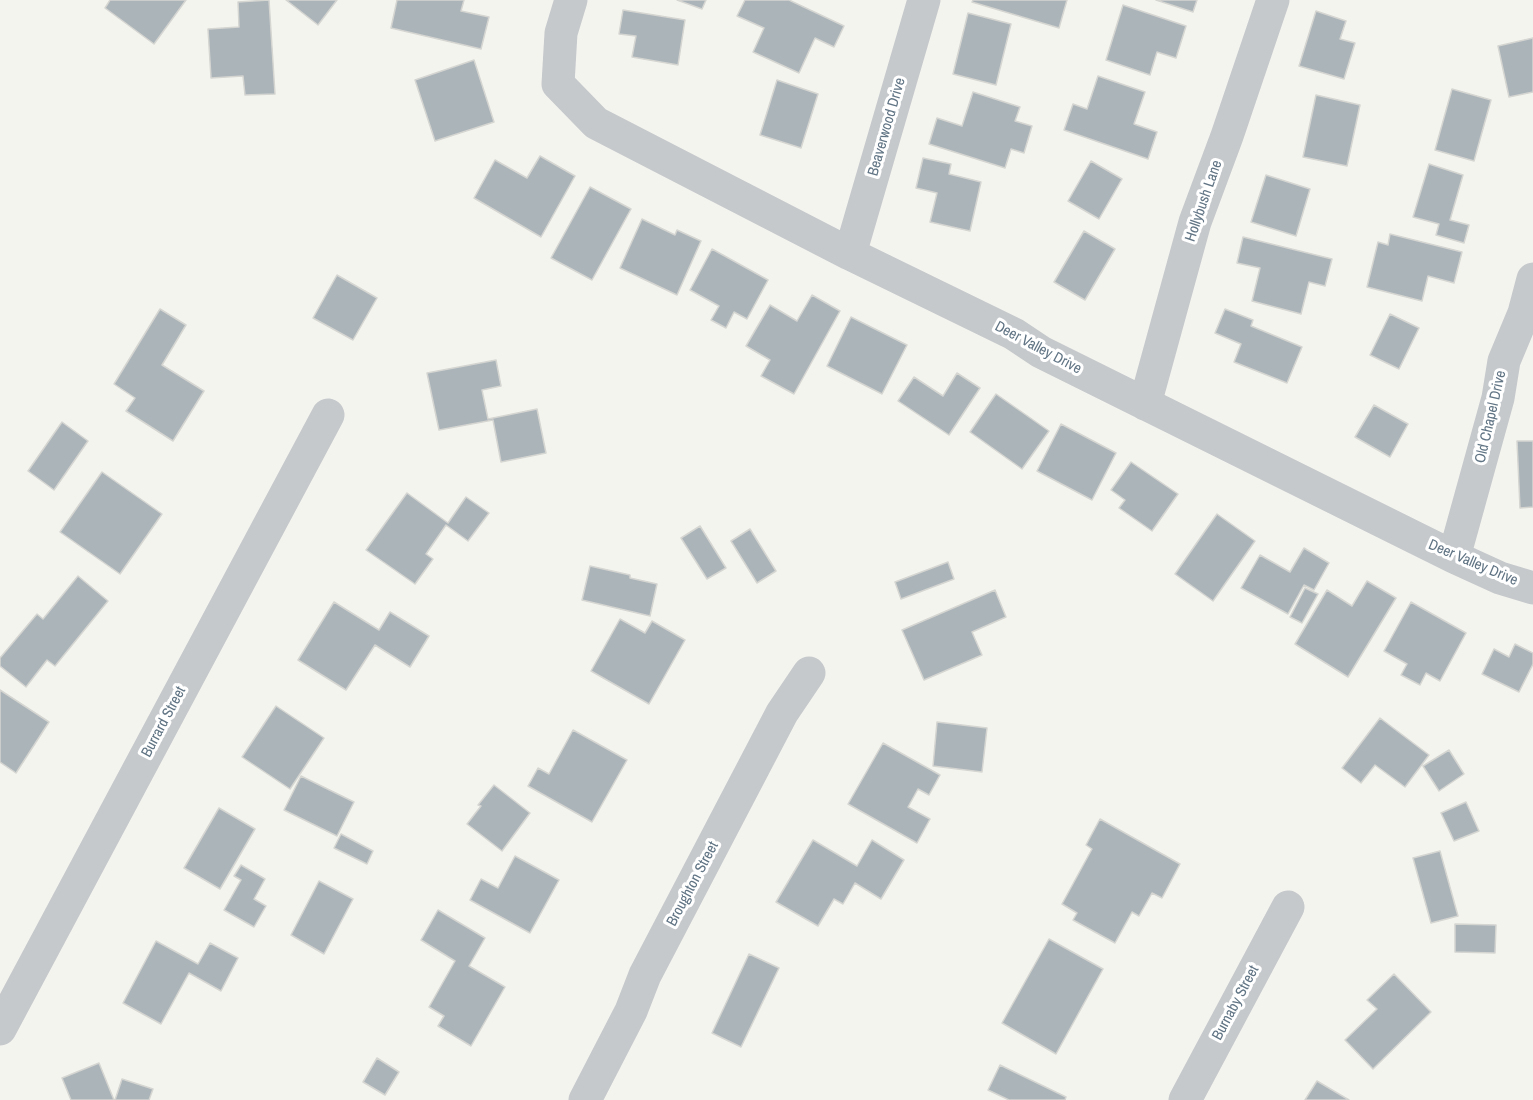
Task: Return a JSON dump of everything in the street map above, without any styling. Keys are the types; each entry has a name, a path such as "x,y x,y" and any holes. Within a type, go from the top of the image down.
{"street":[{"name":"Deer Valley Drive","path":"571,0 561,33 558,84 596,123 850,254 1014,334 1041,352 1145,404 1454,557 1500,578 1533,588"},
{"name":"Beaverwood Drive","path":"850,254 924,0"},
{"name":"Hollybush Lane","path":"1145,404 1195,222 1273,0"},
{"name":"Old Chapel Drive","path":"1454,557 1498,398 1504,362 1524,313 1533,279"},
{"name":"Burrard Street","path":"0,1029 328,415"},
{"name":"Broughton Street","path":"585,1100 631,1011 645,975 782,713 809,673"},
{"name":"Burnaby Street","path":"1185,1100 1288,907"}],"building":[{"path":"110,0 186,0 154,44 105,8"},
{"path":"269,0 275,94 245,95 243,76 211,78 208,29 239,27 238,2"},
{"path":"286,0 337,0 318,25"},
{"path":"397,0 464,0 461,11 489,17 481,49 391,28"},
{"path":"677,0 706,0 702,9"},
{"path":"745,0 789,0 844,26 834,47 815,38 799,73 753,52 764,28 737,16"},
{"path":"973,0 1067,0 1059,28 972,2"},
{"path":"1156,0 1197,0 1193,12"},
{"path":"1123,5 1186,26 1176,58 1157,52 1150,75 1106,60"},
{"path":"623,10 685,20 678,65 632,57 636,36 619,34"},
{"path":"1316,11 1346,21 1340,39 1355,43 1344,79 1299,66"},
{"path":"968,13 1011,24 996,85 953,74"},
{"path":"1533,38 1533,92 1509,97 1498,46"},
{"path":"474,60 494,122 435,141 415,80"},
{"path":"1098,76 1145,92 1134,124 1157,132 1148,159 1064,130 1073,104 1087,109"},
{"path":"777,80 818,94 801,148 760,135"},
{"path":"1452,89 1491,100 1474,161 1435,150"},
{"path":"973,92 1020,107 1015,121 1032,126 1024,153 1011,149 1005,168 929,144 937,118 962,126"},
{"path":"1316,95 1360,105 1347,166 1303,157"},
{"path":"540,156 575,176 541,237 474,198 495,160 527,178"},
{"path":"923,158 951,164 949,174 981,182 970,231 930,222 937,193 916,188"},
{"path":"1091,161 1122,179 1099,219 1068,201"},
{"path":"1429,164 1463,175 1450,220 1469,225 1464,243 1436,235 1439,224 1413,217"},
{"path":"1266,175 1310,189 1296,236 1251,222"},
{"path":"590,187 631,209 592,280 551,258"},
{"path":"642,219 675,235 677,230 701,241 677,295 620,268"},
{"path":"1084,231 1115,249 1085,300 1054,282"},
{"path":"1390,234 1462,252 1454,283 1428,276 1422,301 1367,287 1378,242 1388,245"},
{"path":"1243,237 1332,259 1325,286 1309,282 1301,314 1252,301 1260,268 1237,263"},
{"path":"712,249 768,280 747,319 734,312 726,328 711,320 719,306 690,290"},
{"path":"337,275 377,298 353,340 313,318"},
{"path":"812,295 840,311 794,394 761,376 770,360 746,346 770,305 797,321"},
{"path":"160,309 186,325 162,365 204,391 173,441 126,411 135,398 114,384"},
{"path":"1225,309 1253,320 1251,326 1302,347 1287,383 1234,362 1241,344 1215,333"},
{"path":"1390,314 1419,328 1399,369 1370,355"},
{"path":"851,317 907,345 882,394 827,366"},
{"path":"496,360 501,386 482,390 488,419 537,409 546,453 501,462 493,420 439,430 427,373"},
{"path":"957,373 980,388 949,435 898,401 914,377 943,396"},
{"path":"996,394 1049,431 1022,469 970,432"},
{"path":"1374,405 1408,424 1390,457 1355,437"},
{"path":"62,422 88,441 54,490 28,471"},
{"path":"1061,424 1116,453 1092,500 1037,471"},
{"path":"1517,441 1533,441 1533,507 1520,508"},
{"path":"1131,462 1178,494 1152,531 1119,508 1125,500 1111,490"},
{"path":"102,472 162,514 120,574 60,532"},
{"path":"407,493 448,523 466,497 489,513 468,541 446,525 426,554 433,559 415,584 366,550"},
{"path":"1217,514 1255,541 1213,601 1175,574"},
{"path":"700,526 726,568 707,579 681,538"},
{"path":"750,529 776,571 757,583 731,541"},
{"path":"1304,548 1329,563 1314,590 1304,585 1288,614 1241,588 1260,555 1290,572"},
{"path":"948,562 954,579 901,599 895,582"},
{"path":"590,566 657,584 650,616 582,600"},
{"path":"78,576 108,601 55,666 47,660 26,687 0,666 0,658 37,614 43,619"},
{"path":"1367,581 1396,598 1348,677 1295,644 1327,590 1352,606"},
{"path":"1305,588 1318,594 1302,623 1290,617"},
{"path":"995,590 1006,617 972,632 982,655 924,680 902,630"},
{"path":"334,602 379,630 390,612 429,636 410,667 375,645 346,690 298,660"},
{"path":"1411,602 1466,633 1440,681 1426,673 1420,685 1401,675 1407,664 1384,651"},
{"path":"620,619 645,633 652,621 685,640 649,704 591,671"},
{"path":"1515,644 1533,653 1533,664 1519,692 1482,674 1494,649 1509,657"},
{"path":"0,690 49,722 16,773 0,762"},
{"path":"276,706 324,738 290,789 242,757"},
{"path":"1380,718 1429,755 1405,787 1375,765 1361,783 1342,768"},
{"path":"937,722 987,728 982,772 933,766"},
{"path":"573,730 627,760 592,822 528,786 538,768 549,774"},
{"path":"883,743 940,775 929,795 918,789 908,807 930,819 917,843 848,804"},
{"path":"1449,750 1464,774 1439,791 1423,766"},
{"path":"301,776 354,802 337,836 284,810"},
{"path":"494,785 530,813 502,851 467,824"},
{"path":"1466,802 1479,831 1454,841 1441,813"},
{"path":"219,808 255,829 220,889 184,868"},
{"path":"1100,819 1180,864 1162,898 1152,893 1139,916 1132,912 1115,943 1073,920 1077,913 1062,904 1092,849 1086,845"},
{"path":"341,834 373,851 367,864 334,848"},
{"path":"813,840 857,866 872,840 904,860 881,899 855,883 843,904 834,899 818,926 776,902"},
{"path":"1440,851 1458,916 1431,923 1413,858"},
{"path":"515,856 559,880 530,933 470,900 481,879 498,888"},
{"path":"241,865 265,879 254,899 266,906 254,927 224,910 241,880 234,876"},
{"path":"319,881 353,899 324,954 291,935"},
{"path":"438,910 485,938 469,966 505,987 471,1046 438,1026 444,1016 429,1007 455,961 421,940"},
{"path":"1455,924 1496,925 1495,953 1455,952"},
{"path":"1049,939 1103,969 1056,1054 1002,1023"},
{"path":"156,941 198,964 210,943 238,958 221,991 189,973 161,1024 123,1003"},
{"path":"749,954 779,968 741,1047 712,1033"},
{"path":"1394,974 1431,1012 1373,1069 1345,1040 1377,1009 1367,1000"},
{"path":"377,1058 399,1072 385,1095 363,1082"},
{"path":"99,1063 114,1100 71,1100 62,1078"},
{"path":"1000,1065 1066,1097 1065,1100 1009,1100 988,1090"},
{"path":"122,1079 153,1089 149,1100 115,1100"},
{"path":"1317,1081 1349,1100 1305,1100"}]}
